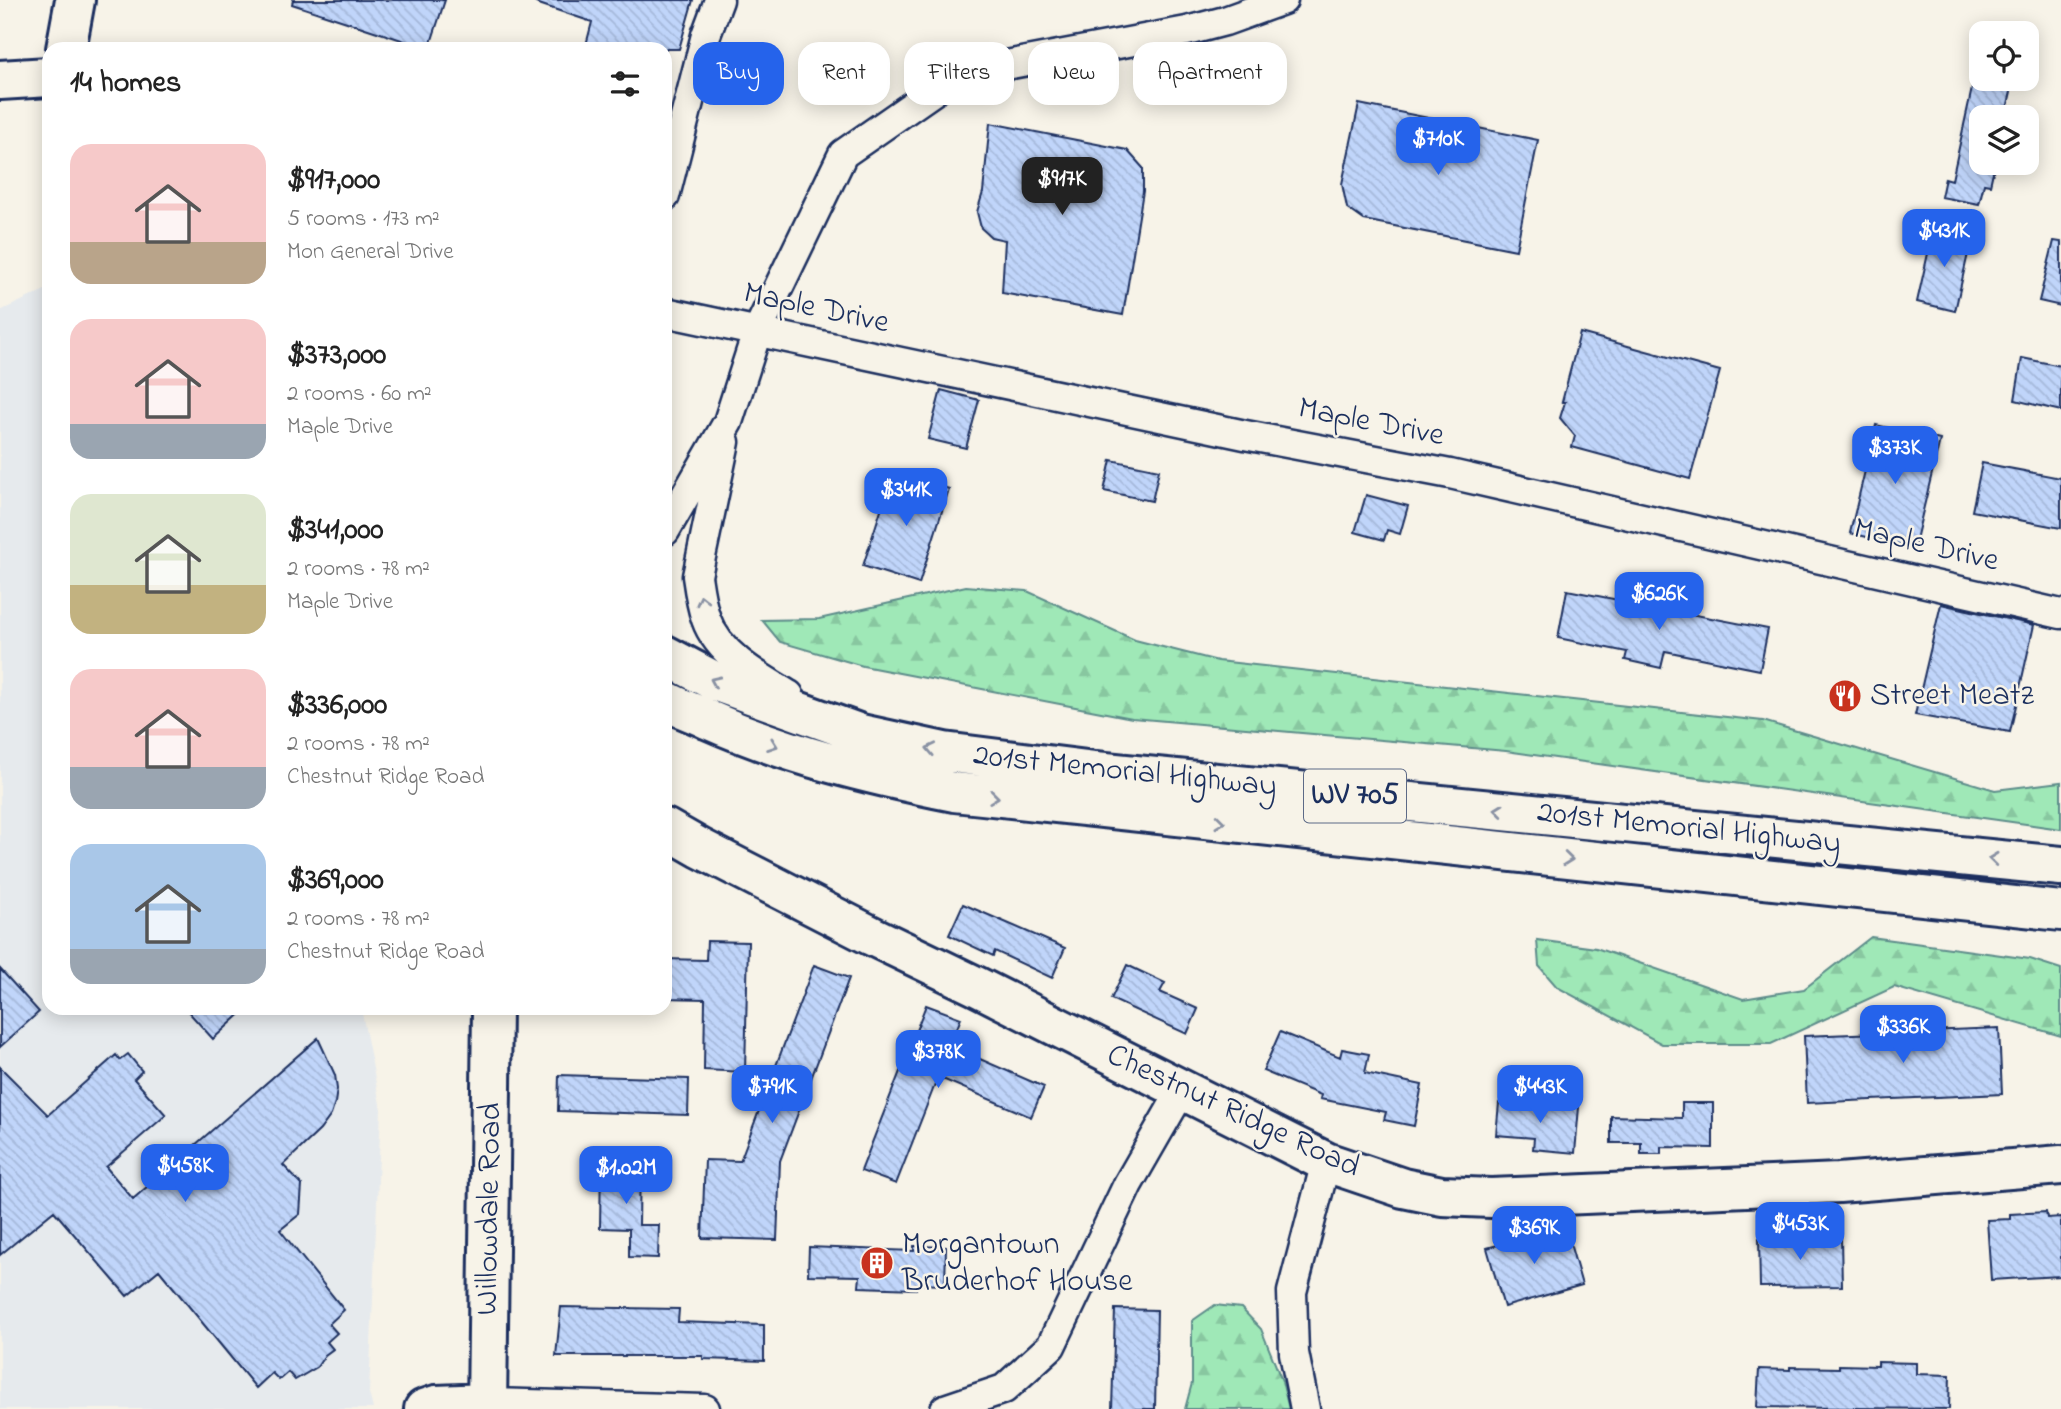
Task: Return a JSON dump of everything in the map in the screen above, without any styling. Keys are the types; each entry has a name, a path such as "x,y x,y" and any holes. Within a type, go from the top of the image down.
{"main road":[{"path":"67,42 75,0"},
{"path":"0,80 42,77"},
{"name":"201st Memorial Highway","path":"672,659 714,681 860,734 944,752 1095,771 2061,866"},
{"name":"201st Memorial Highway","path":"672,703 731,730 810,758 954,792 2061,911"},
{"name":"Chestnut Ridge Road","path":"672,832 872,936 1326,1162 1403,1188 1442,1196 1490,1198 1839,1183 2061,1165"},
{"name":"Willowdale Road","path":"487,1406 492,1015"},
{"path":"424,1409 436,1405 487,1406"}],"street":[{"path":"672,168 706,35 719,0"},
{"path":"860,734 754,674 724,647 707,621 697,576 728,422 757,332 843,154 958,74 1187,31 1225,21 1283,0"},
{"name":"Maple Drive","path":"672,314 1245,435 1450,474 2061,614"},
{"path":"672,488 689,464 728,422"},
{"path":"672,519 728,422"},
{"path":"945,1409 1009,1399 1051,1346 1128,1184 1182,1090"},
{"path":"1305,1409 1294,1353 1292,1293 1326,1162"},
{"path":"487,1406 705,1409"}],"shaded area":[{"path":"42,291 42,1015 362,1015 381,1109 369,1393 373,1409 0,1409 0,311"}],"green space":[{"path":"966,586 1027,591 1135,640 1218,661 1763,721 1995,790 2061,782 2061,829 1506,751 1132,718 863,666 780,642 762,620 819,619"},
{"path":"1871,937 2030,959 2061,969 2061,1036 1894,987 1771,1044 1662,1044 1557,987 1539,966 1537,940 1596,948 1743,999 1804,989"},
{"path":"1215,1305 1241,1308 1261,1329 1282,1381 1289,1409 1185,1409 1192,1383 1192,1321"}],"building":[{"path":"293,0 445,0 431,42 408,42 292,4"},
{"path":"537,0 693,0 679,49 672,49 672,42 587,42 592,22 536,3"},
{"path":"1971,91 2011,91 2008,105 1969,105 1969,175 1992,175 1990,185 1984,184 1979,204 1941,197 1945,178 1952,180"},
{"path":"1359,104 1538,140 1516,250 1364,220 1347,208 1342,184"},
{"path":"990,123 1127,150 1143,168 1143,191 1123,315 1002,293 1005,240 991,237 981,228 977,212 983,192"},
{"path":"1934,227 1972,236 1955,311 1917,302"},
{"path":"2054,241 2061,242 2061,306 2039,301"},
{"path":"1580,333 1720,371 1690,479 1572,447 1575,436 1560,418"},
{"path":"2022,358 2061,366 2061,411 2015,400"},
{"path":"941,390 979,400 966,448 928,439"},
{"path":"1876,425 1940,440 1914,548 1850,533"},
{"path":"1111,460 1159,470 1152,501 1104,491"},
{"path":"1982,463 2061,478 2061,528 1972,511"},
{"path":"893,472 949,489 919,584 863,566"},
{"path":"1366,495 1408,506 1400,534 1387,530 1384,540 1355,532"},
{"path":"1567,590 1768,629 1760,670 1665,651 1661,668 1625,660 1627,652 1558,638"},
{"path":"1941,604 2034,625 2010,732 1915,715"},
{"path":"963,904 1065,948 1052,978 995,951 993,956 949,935"},
{"path":"707,941 748,942 745,1072 704,1070 705,999 672,998 672,959 706,960"},
{"path":"814,965 849,978 780,1161 777,1240 702,1238 705,1160 740,1161"},
{"path":"1127,965 1165,983 1160,992 1198,1009 1187,1034 1111,999"},
{"path":"0,969 39,1012 0,1047"},
{"path":"926,1005 961,1018 950,1046 1044,1087 1031,1117 938,1077 896,1184 861,1171"},
{"path":"191,1015 239,1015 213,1039"},
{"path":"1999,1028 2002,1094 1807,1103 1804,1036"},
{"path":"1280,1032 1340,1057 1342,1049 1369,1054 1365,1073 1422,1085 1414,1126 1384,1120 1386,1112 1320,1099 1321,1095 1263,1071"},
{"path":"318,1038 335,1075 335,1103 331,1115 320,1130 283,1165 302,1185 300,1214 280,1230 344,1310 329,1324 337,1333 327,1342 333,1349 317,1367 295,1380 288,1372 279,1380 272,1373 256,1388 159,1270 127,1296 54,1211 0,1255 0,1067 48,1115 116,1055 120,1060 128,1054 142,1071 134,1079 166,1115 106,1167 133,1199"},
{"path":"559,1075 689,1079 688,1115 558,1111"},
{"path":"1512,1101 1579,1107 1575,1153 1533,1149 1534,1138 1496,1135 1499,1103 1512,1104"},
{"path":"1682,1103 1713,1103 1713,1148 1661,1147 1661,1154 1641,1154 1641,1143 1611,1143 1611,1116 1682,1118"},
{"path":"601,1159 640,1160 639,1225 659,1225 658,1258 629,1257 629,1229 600,1228"},
{"path":"2046,1212 2047,1218 2061,1217 2061,1276 1991,1280 1987,1220 2010,1219 2010,1214"},
{"path":"1565,1226 1582,1285 1504,1307 1487,1248"},
{"path":"1841,1237 1842,1286 1760,1287 1759,1238"},
{"name":"Morgantown Bruderhof House","path":"914,1246 946,1247 945,1285 916,1284 916,1289 859,1287 860,1276 808,1275 809,1247 914,1251"},
{"path":"561,1307 679,1309 678,1322 764,1325 764,1361 703,1359 703,1356 556,1356"},
{"path":"1115,1309 1157,1310 1155,1409 1112,1409"},
{"path":"1878,1362 1916,1363 1916,1374 1950,1375 1949,1409 1757,1407 1759,1369 1878,1366"}],"place":[{"name":"Street Meatz","path":"1845,696"},
{"name":"Morgantown Bruderhof House","path":"877,1263"}]}
